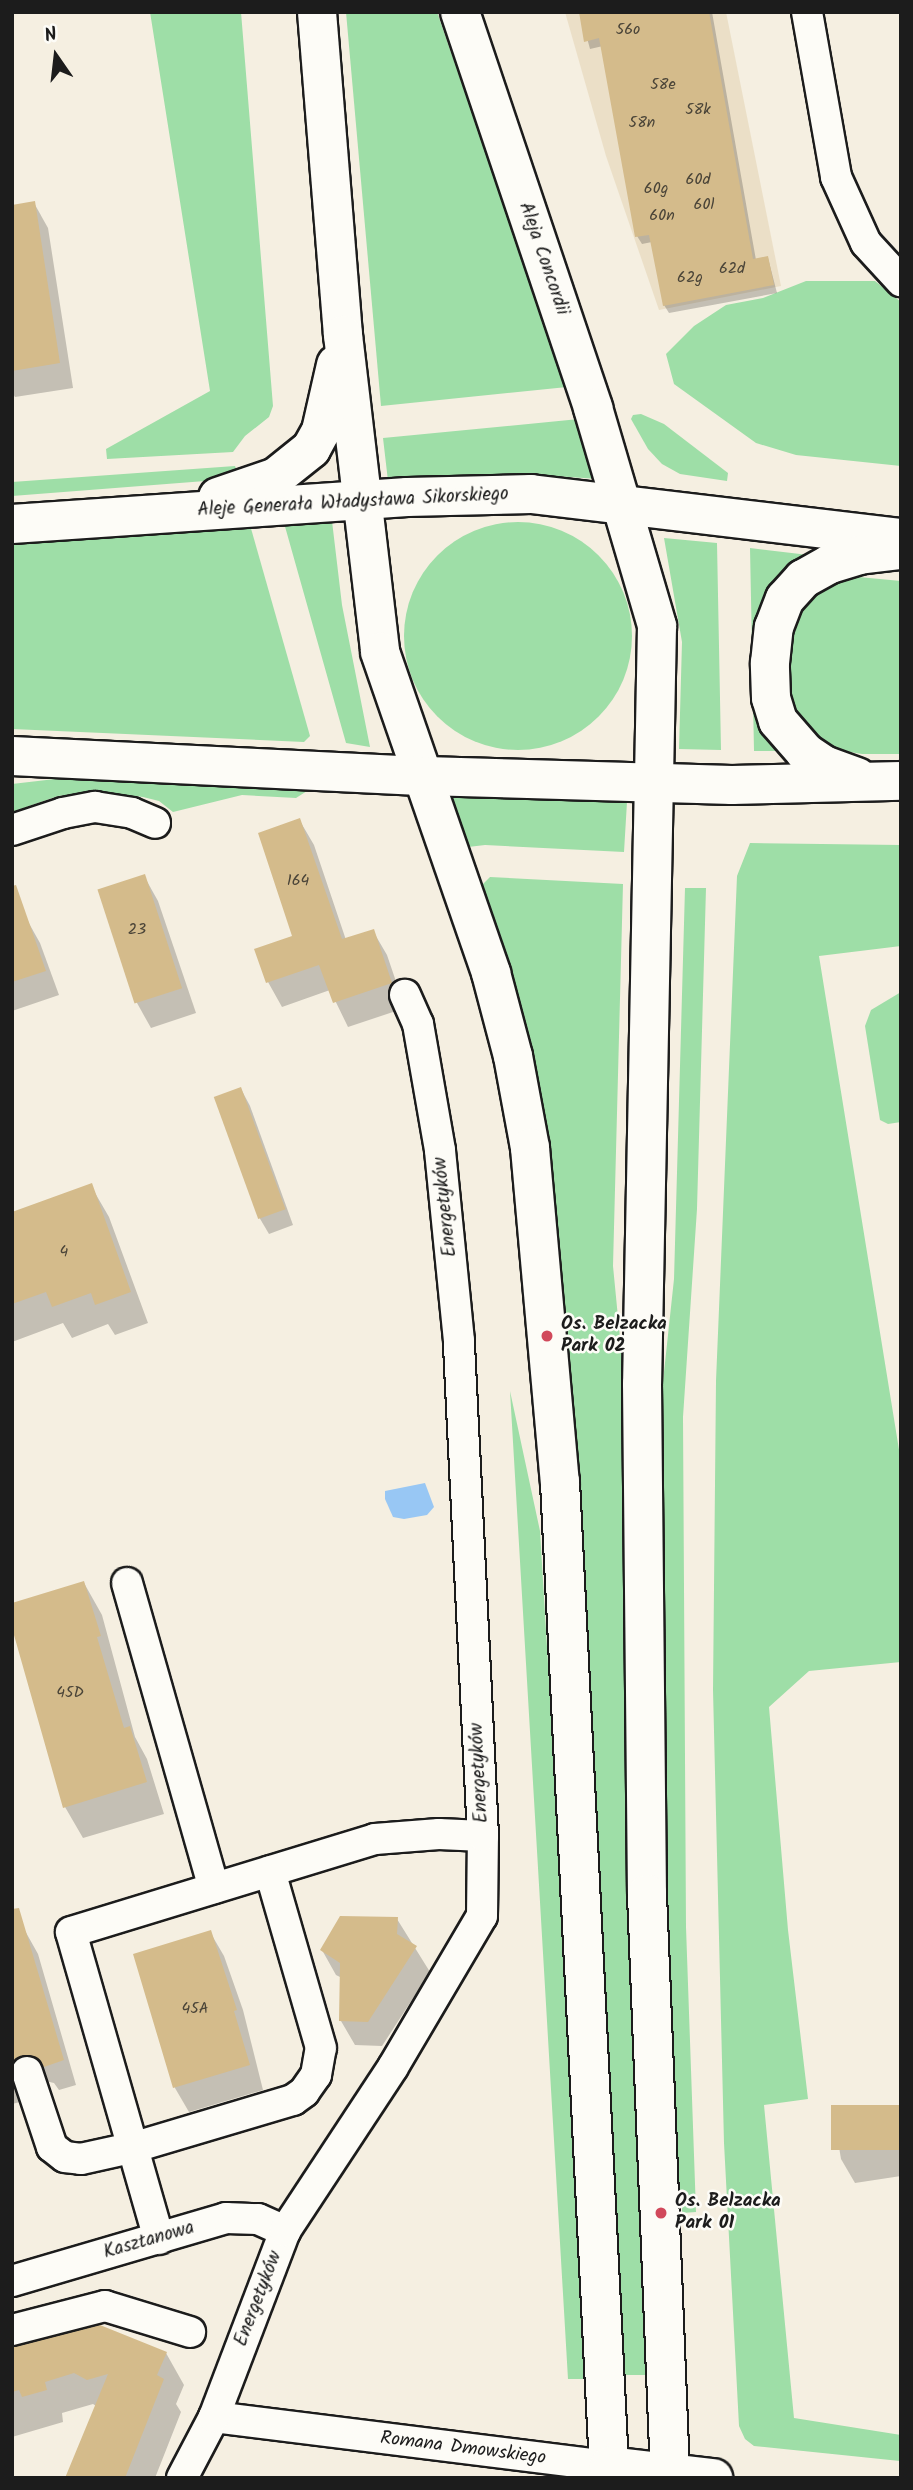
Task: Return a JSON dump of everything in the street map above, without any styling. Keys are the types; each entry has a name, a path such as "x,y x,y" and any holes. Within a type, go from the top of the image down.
{"street":[{"path":"317,12 343,335 380,652 425,776 503,1010 530,1148 560,1482 609,2466"},
{"name":"Aleja Concordii","path":"460,12 593,408 657,626 642,1384 647,1894 670,2473"},
{"path":"807,12 836,177 866,243 901,281"},
{"path":"162,513 263,482 301,460 321,431 343,335"},
{"name":"Aleje Generała Władysława Sikorskiego","path":"12,524 450,494 531,494 901,538"},
{"path":"884,781 824,765 805,752 783,729 771,698 772,640 778,612 803,579 830,564 859,555 901,550"},
{"path":"12,756 425,776 732,785 884,781"},
{"path":"12,830 63,813 96,807 132,813 155,823"},
{"name":"Energetyków","path":"182,2478 214,2417 285,2231 393,2067 477,1929 484,1901 458,1327 440,1150 418,1024 405,995"},
{"path":"127,1583 214,1888"},
{"path":"159,2239 135,2147 71,1932 391,1836 483,1836"},
{"path":"27,2072 48,2140 58,2153 90,2160 293,2100 312,2084 321,2049 270,1871"},
{"name":"Kasztanowa","path":"12,2281 238,2217 258,2219 285,2231"},
{"path":"12,2330 105,2306 190,2332"},
{"name":"Romana Dmowskiego","path":"214,2417 713,2478"}],"shaded area":[{"path":"565,12 726,12 781,286 659,310 606,156"}],"green space":[{"path":"150,12 241,12 273,406 269,417 245,436 233,452 107,459 106,449 210,391"},
{"path":"346,12 437,12 567,387 381,406"},
{"path":"806,281 875,281 901,302 901,466 796,455 756,443 674,384 666,354 694,326 726,305 763,298"},
{"path":"641,414 664,424 728,473 727,481 680,474 662,464 648,449 631,419 633,415"},
{"path":"579,419 599,479 523,474 388,481 383,438"},
{"path":"235,466 239,477 231,479 12,496 12,482"},
{"path":"332,521 342,605 370,747 346,743 284,523"},
{"path":"518,522 551,527 572,536 590,548 606,564 627,603 632,636 627,669 618,690 606,708 590,724 551,745 518,750 485,745 464,736 446,724 430,708 409,669 404,636 409,603 418,582 430,564 446,548 485,527"},
{"path":"250,525 310,736 304,742 12,729 12,542"},
{"path":"664,538 717,543 721,750 679,749 682,642"},
{"path":"750,548 817,556 793,573 785,751 754,751"},
{"path":"848,576 901,581 901,754 862,754 826,748 784,699 783,658 804,597"},
{"path":"55,779 307,791 296,798 242,795 173,812 159,801 98,792 58,796 12,812 12,784"},
{"path":"450,797 627,802 624,852 485,845 468,847"},
{"path":"750,843 901,845 901,946 819,956 901,1462 901,1662 809,1671 769,1707 788,1930 808,2099 764,2105 794,2418 901,2435 900,2461 754,2446 745,2439 739,2426 724,2143 713,1690 716,1381 737,876"},
{"path":"490,877 623,884 613,1266 624,1379 629,1878 648,2375 625,2375 540,1102 506,956 482,885"},
{"path":"685,888 706,888 697,1209 683,1417 686,1927 696,2212 682,2213 682,2205 673,2204 667,2023 661,1400 674,1279"},
{"path":"901,992 901,1122 888,1124 880,1120 865,1026 871,1010"},
{"path":"510,1391 540,1531 567,1978 564,1983 567,1992 591,2379 568,2379"}],"water":[{"path":"425,1483 434,1507 427,1515 404,1519 393,1517 385,1499 385,1491"}],"building":[{"path":"579,12 709,12 753,259 768,256 774,285 663,306 649,235 635,237 599,38 584,42"},
{"path":"35,201 60,363 12,371 12,205"},
{"path":"300,818 342,939 374,929 392,983 333,1003 319,965 266,983 254,949 292,936 258,833"},
{"path":"145,874 182,988 135,1004 97,889"},
{"path":"16,885 46,971 12,982 12,886"},
{"path":"241,1087 285,1209 258,1219 214,1097"},
{"path":"92,1183 131,1292 95,1305 91,1293 52,1307 46,1292 12,1304 12,1212"},
{"path":"84,1581 101,1636 97,1637 124,1728 130,1726 147,1782 63,1808 12,1628 12,1603"},
{"path":"19,1908 64,2060 44,2067 38,2059 30,2055 21,2056 12,2063 12,1909"},
{"path":"340,1916 398,1917 397,1934 417,1946 368,2022 339,2021 340,1963 320,1950"},
{"path":"211,1930 237,2010 234,2011 250,2065 173,2088 133,1954"},
{"path":"831,2105 901,2105 901,2150 831,2150"},
{"path":"100,2325 167,2352 157,2375 164,2379 125,2478 65,2478 108,2374 87,2380 74,2373 45,2382 47,2390 22,2397 19,2390 12,2392 12,2347"}],"place":[{"name":"Os. Belzacka Park 02","path":"547,1336"},
{"name":"Os. Belzacka Park 01","path":"661,2213"}]}
